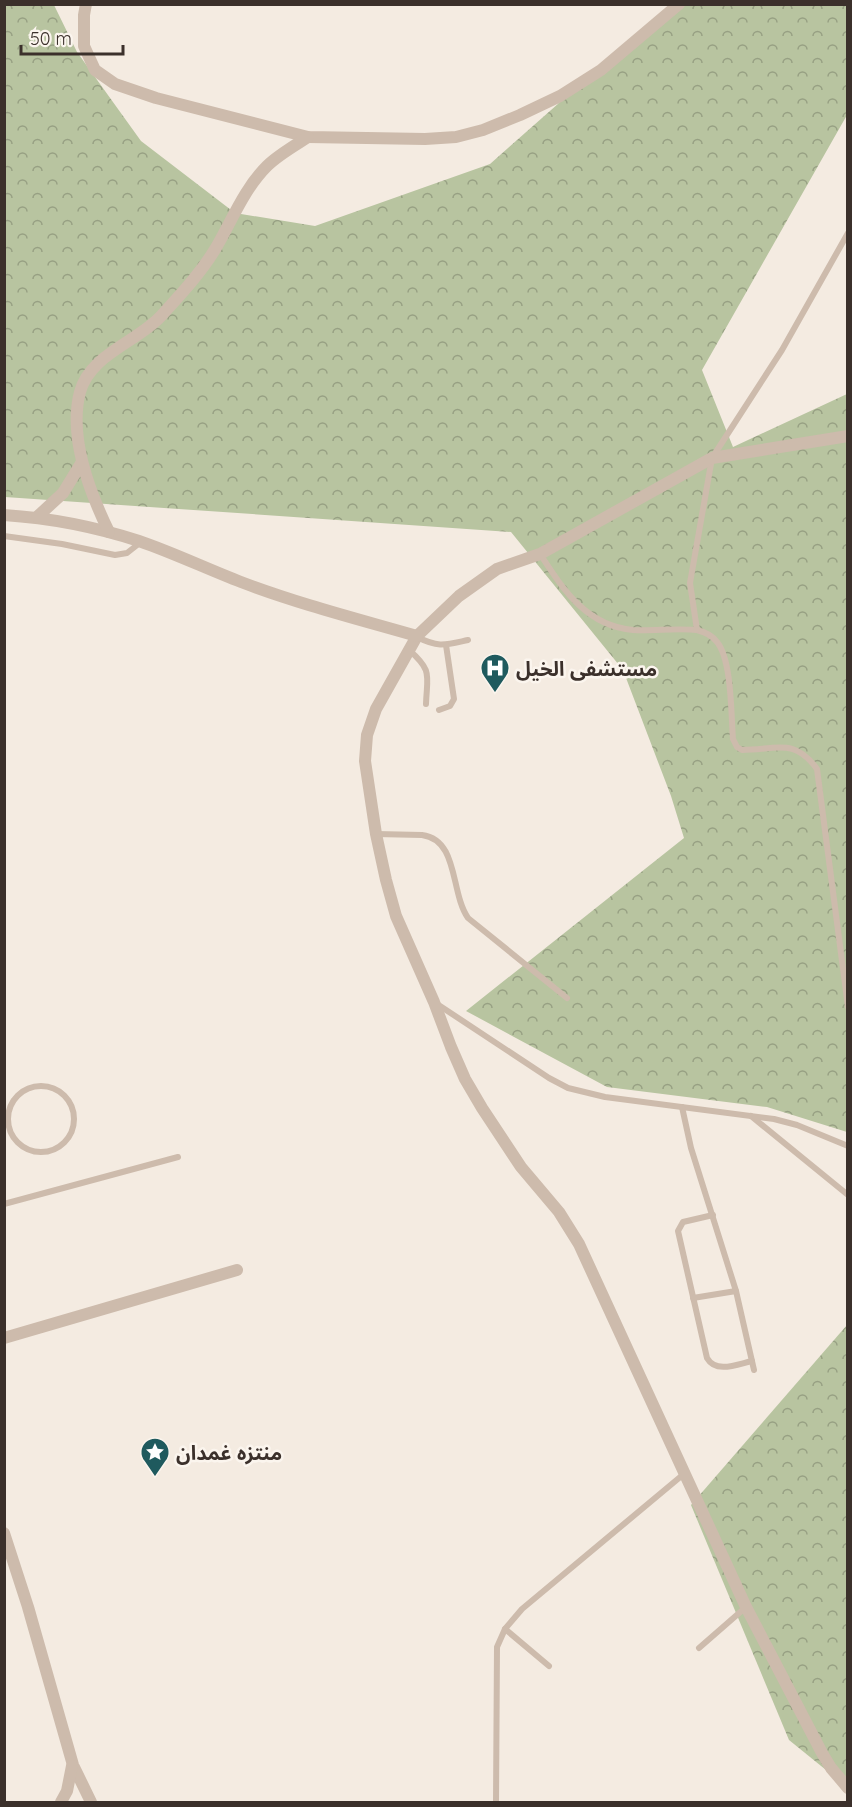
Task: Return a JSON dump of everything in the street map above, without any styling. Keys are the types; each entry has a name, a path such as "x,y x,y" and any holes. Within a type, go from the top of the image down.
{"street":[{"path":"86,4 84,46 95,70 115,84 156,98 308,137 456,138 520,116 568,91 601,70 680,4"},
{"path":"109,532 82,462 78,403 88,374 101,361 158,319 192,282 213,252 249,187 268,165 308,137"},
{"path":"848,436 712,458 540,554 511,563 483,578 459,596 417,636 376,709 367,735 365,760 376,834 396,916 465,1079 521,1167 571,1228 746,1607 822,1753 848,1788"},
{"path":"37,518 63,493 82,462"},
{"path":"4,515 37,518 109,532 295,601 417,636"},
{"path":"4,1338 237,1270"},
{"path":"4,1533 73,1765 91,1803"},
{"path":"61,1803 67,1791 73,1765"}],"lane":[{"path":"697,630 690,584 712,458 782,350 848,233"},
{"path":"4,536 62,544 115,555 127,553 141,542"},
{"path":"540,554 577,605 597,618 629,630 697,630 717,640 724,652 727,667 733,739 736,747 742,750 788,748 797,750 808,757 817,769 848,1007"},
{"path":"417,636 435,645 468,640"},
{"path":"439,710 450,706 454,699 446,645"},
{"path":"409,650 422,661 427,669 426,704"},
{"path":"376,834 422,835 441,843 448,856 461,904 468,918 567,998"},
{"path":"434,1002 549,1078 568,1088 605,1097 786,1121 848,1146"},
{"path":"40,1085 62,1093 72,1106 74,1114 72,1130 63,1144 49,1152 33,1152 19,1145 6,1124 12,1101 24,1090 40,1085"},
{"path":"682,1107 691,1148 736,1291 754,1370"},
{"path":"751,1116 848,1195"},
{"path":"4,1204 178,1157"},
{"path":"713,1215 683,1222 678,1231 709,1362 722,1367 752,1361"},
{"path":"693,1299 736,1291"},
{"path":"496,1803 497,1647 505,1629 522,1609 685,1473"},
{"path":"699,1648 746,1607"},
{"path":"505,1629 549,1666"}],"green space":[{"path":"4,5 54,5 77,52 141,141 235,213 315,226 490,164 670,5 847,5 847,115 702,370 733,447 847,394 847,1132 767,1107 607,1087 466,1011 684,838 671,796 623,670 511,532 5,497"},
{"path":"847,1325 847,1787 789,1740 691,1505"}],"place":[{"name":"مستشفى الخيل","path":"495,694"},
{"name":"منتزه غمدان","path":"155,1478"}]}
